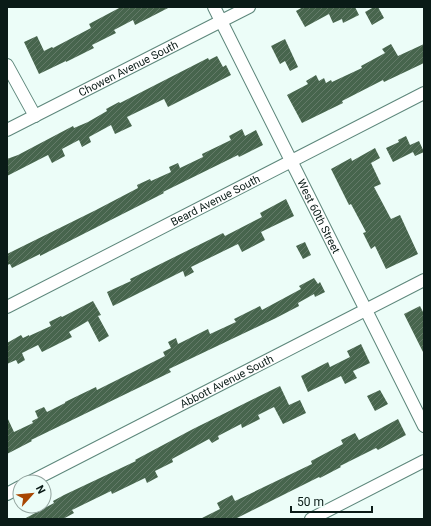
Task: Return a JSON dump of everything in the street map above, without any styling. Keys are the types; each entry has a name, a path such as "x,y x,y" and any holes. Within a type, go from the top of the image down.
{"street":[{"name":"West 60th Street","path":"214,7 424,426"},
{"name":"Chowen Avenue South","path":"7,130 249,7"},
{"path":"7,65 35,116"},
{"name":"Beard Avenue South","path":"7,307 424,93"},
{"name":"Abbott Avenue South","path":"46,474 424,280"},
{"path":"311,519 424,461"}],"building":[{"path":"121,7 170,7 135,25 133,20 114,30 116,33 92,45 94,48 39,74 24,42 37,36 44,51 52,47 53,48 91,28 89,24"},
{"path":"303,7 355,7 359,15 343,23 342,19 333,23 329,14 305,27 296,11"},
{"path":"374,7 378,7 384,18 372,25 365,12"},
{"path":"285,39 298,67 290,71 285,61 280,64 271,46"},
{"path":"391,44 398,56 424,44 424,63 384,82 383,80 342,101 343,103 302,123 287,95 308,84 306,81 316,75 319,81 324,78 326,83 331,80 332,82 362,68 361,66 385,53 382,49"},
{"path":"217,56 223,67 226,65 231,75 168,107 164,99 127,117 132,126 115,134 111,125 89,137 91,142 82,147 79,140 62,149 65,156 52,163 48,155 7,176 7,159 18,155 73,126 74,128 88,122 119,102 120,103 208,58 209,60"},
{"path":"242,129 245,136 256,130 263,145 239,157 238,155 163,192 164,193 40,256 40,254 12,268 10,264 7,265 7,254 138,188 137,185 150,179 151,181 171,172 169,167 178,163 180,168 203,157 202,154 231,140 229,136"},
{"path":"406,136 410,145 419,141 424,152 415,156 413,152 393,162 386,148 399,142 398,140"},
{"path":"375,148 380,158 371,163 381,184 374,187 391,219 400,215 418,254 386,269 375,246 371,249 363,233 366,232 351,204 349,205 331,169 351,158 352,161"},
{"path":"286,199 294,216 261,232 265,240 242,252 238,244 191,267 194,272 185,277 183,271 113,306 107,292 223,233 225,236 262,217 260,213"},
{"path":"305,242 311,255 303,259 296,246"},
{"path":"314,278 318,284 320,282 325,292 315,297 314,294 298,303 299,306 276,318 169,369 171,372 31,440 32,441 7,454 7,417 14,432 33,423 32,421 38,418 35,411 44,407 47,412 96,387 97,390 165,356 163,352 171,348 168,342 176,338 178,344 208,329 210,334 236,322 234,319 260,306 262,310 301,289 299,286"},
{"path":"93,301 101,315 98,316 109,336 99,342 88,321 69,332 72,337 42,352 38,345 22,353 25,360 18,364 16,360 7,364 7,343 21,335 23,338 51,326 49,322"},
{"path":"420,306 424,314 424,354 404,314"},
{"path":"361,344 370,363 353,371 357,378 345,384 341,376 308,392 301,376 328,362 330,367 350,357 347,351"},
{"path":"280,386 289,405 300,400 306,413 283,424 274,407 258,415 260,419 242,428 241,424 218,436 219,439 212,443 209,439 172,459 173,462 155,471 158,477 147,483 145,478 112,494 111,491 72,510 74,513 63,519 24,519 33,514 52,514 53,501 136,461 135,460 193,429"},
{"path":"380,390 388,404 375,411 367,396"},
{"path":"398,419 406,435 378,450 376,448 320,478 319,477 235,519 200,519 220,509 217,503 232,495 235,501 312,464 311,461 343,444 341,440 355,433 359,440"}]}
